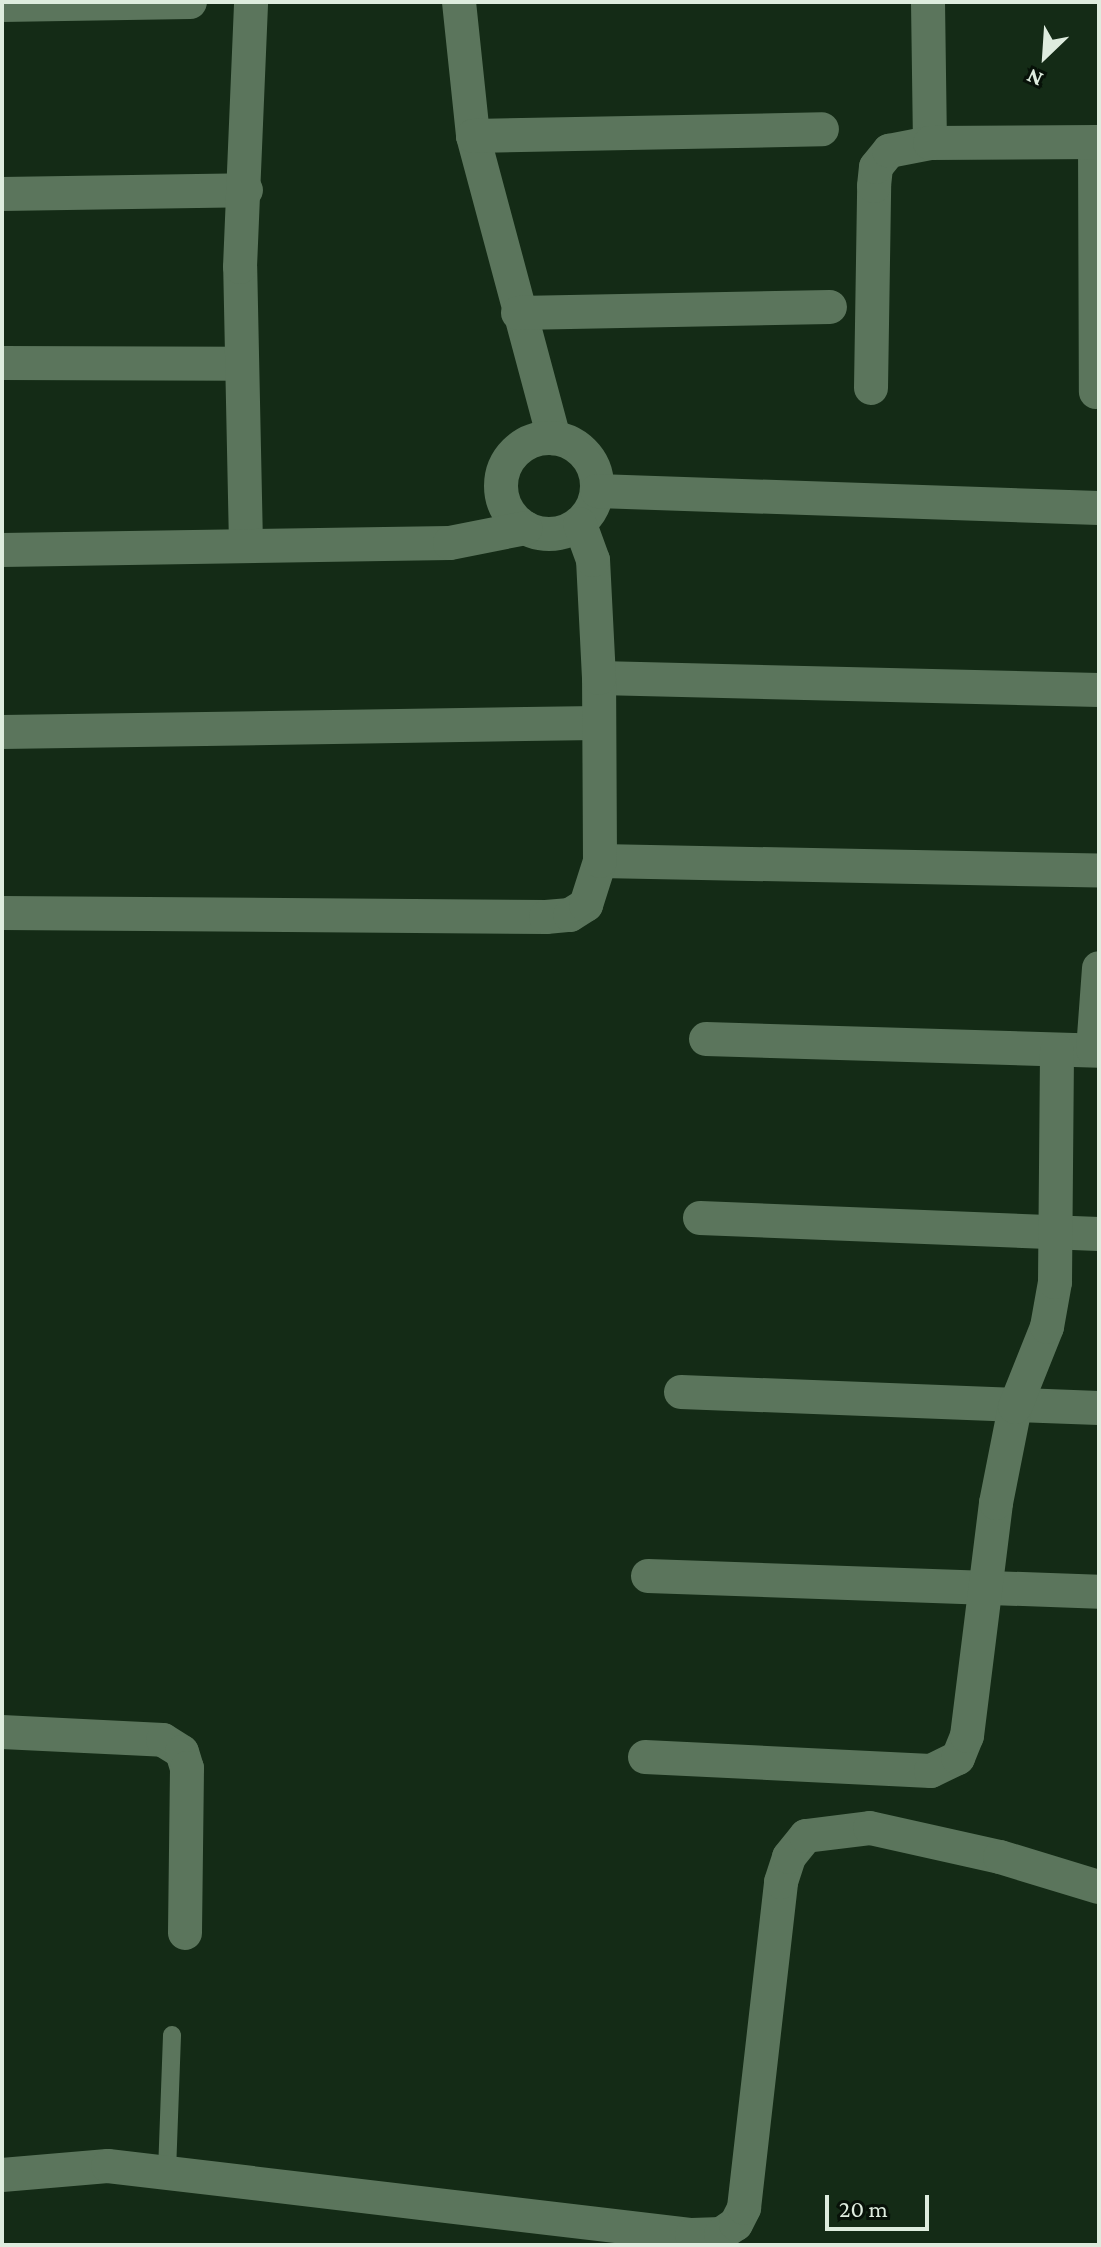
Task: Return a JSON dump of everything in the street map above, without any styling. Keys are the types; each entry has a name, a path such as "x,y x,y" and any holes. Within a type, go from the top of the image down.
{"street":[{"path":"2,5 190,2"},
{"path":"246,545 240,364 251,2"},
{"path":"459,2 473,136 554,438"},
{"path":"928,2 930,143"},
{"path":"473,136 822,129"},
{"path":"871,388 876,167 889,151 930,143 1097,142 1096,392"},
{"path":"2,194 246,190"},
{"path":"518,313 830,307"},
{"path":"2,363 240,364"},
{"path":"2,550 450,543 526,528 554,533 580,524 597,491 587,456 554,438 535,440 506,463 503,500 526,528"},
{"path":"597,491 1099,508"},
{"path":"2,913 570,915 586,905 600,861 599,678 595,574 580,524"},
{"path":"599,678 1099,690"},
{"path":"2,732 597,723"},
{"path":"600,861 1099,871"},
{"path":"706,1039 1096,1050 1099,968"},
{"path":"645,1757 931,1771 958,1758 967,1736 982,1588 1015,1407 1047,1327 1057,1233 1057,1051"},
{"path":"700,1218 1099,1234"},
{"path":"681,1392 1099,1408"},
{"path":"648,1576 1099,1592"},
{"path":"2,1732 152,1739 182,1752 187,1768 185,1933"},
{"path":"2,2175 108,2166 692,2235 721,2234 736,2224 744,2208 781,1882 789,1857 806,1836 870,1828 1000,1857 1099,1887"}],"lane":[{"path":"167,2172 172,2035"}]}
